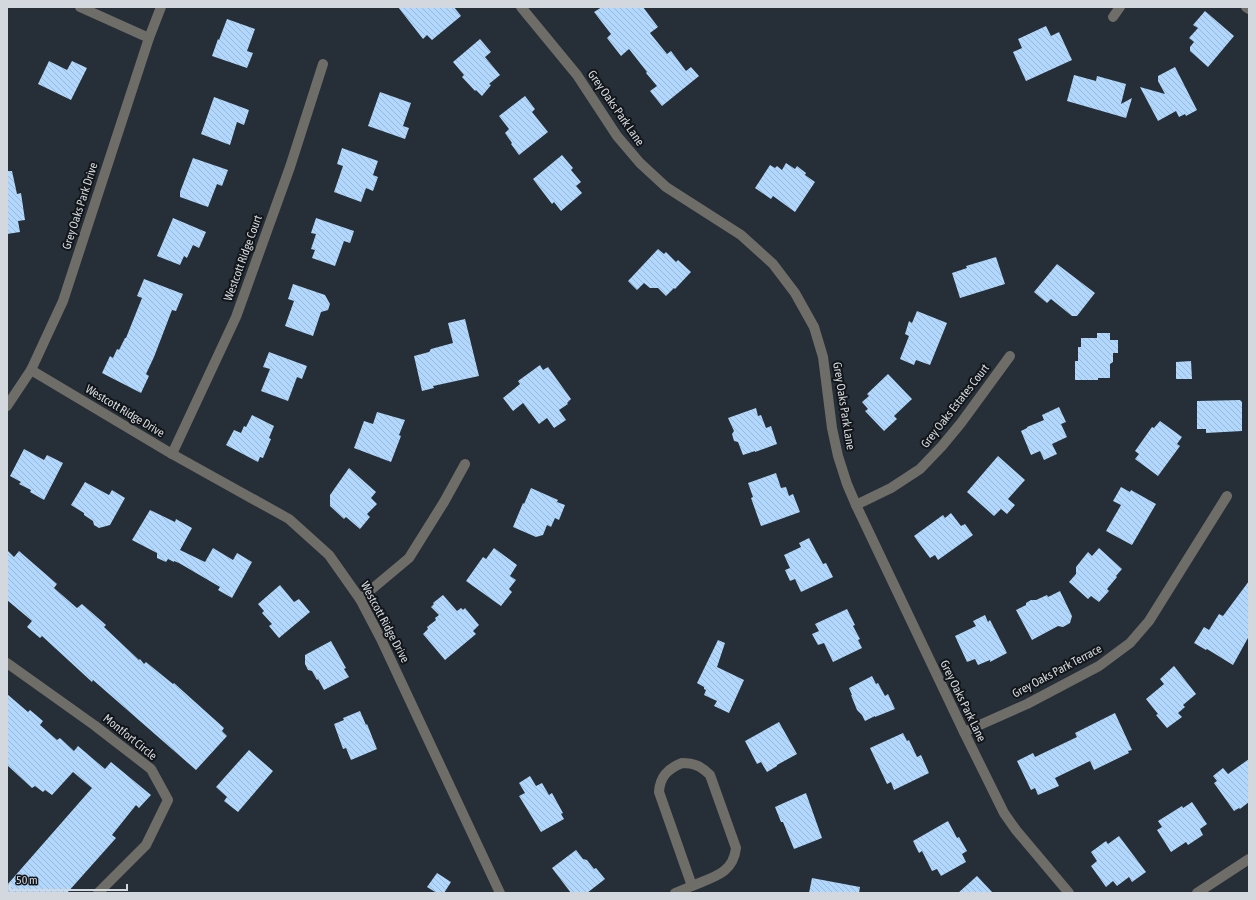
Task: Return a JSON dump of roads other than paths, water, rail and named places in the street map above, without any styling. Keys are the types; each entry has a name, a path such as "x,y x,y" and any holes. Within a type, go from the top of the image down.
{"street":[{"path":"80,7 149,38"},
{"name":"Grey Oaks Park Drive","path":"7,406 31,370 62,301 149,38 161,7"},
{"name":"Grey Oaks Park Lane","path":"521,7 577,75 618,136 640,163 666,187 741,235 773,264 796,293 814,327 823,358 832,428 838,456 847,484 856,505 1004,813 1016,830 1069,893"},
{"path":"1113,16 1120,7"},
{"name":"Westcott Ridge Court","path":"172,454 236,317 290,167 323,64"},
{"name":"Grey Oaks Estates Court","path":"856,505 891,488 920,469 961,423 1010,356"},
{"name":"Westcott Ridge Drive","path":"31,370 172,454 289,519 329,555 360,599 381,639 500,893"},
{"path":"360,599 409,558 444,502 464,464"},
{"name":"Grey Oaks Park Terrace","path":"964,732 1027,704 1099,666 1130,643 1149,621 1227,496"},
{"name":"Montfort Circle","path":"7,663 94,725 151,769 168,800 146,845 98,893"},
{"path":"675,893 692,886 720,874 727,869 735,856 736,848 710,775 698,765 682,763 674,766 662,777 659,784 659,792 692,886"},
{"path":"1198,893 1249,859"}]}
